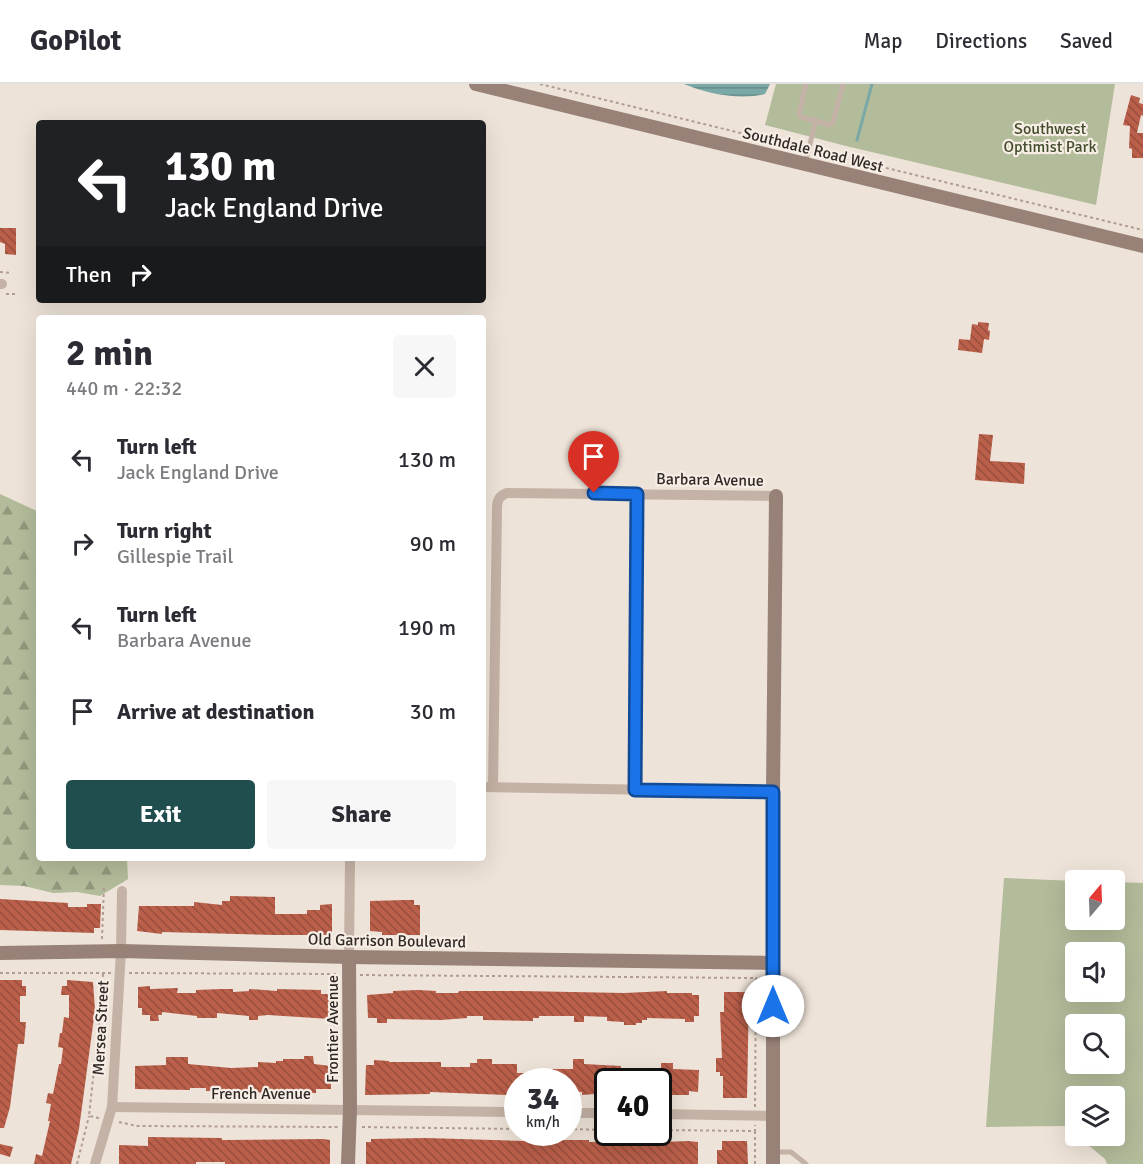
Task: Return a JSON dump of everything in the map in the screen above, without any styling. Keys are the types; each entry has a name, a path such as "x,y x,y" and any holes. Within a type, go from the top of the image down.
{"street":[{"name":"Southdale Road West","path":"476,84 1143,246"},
{"name":"Barbara Avenue","path":"488,787 497,501 501,495 507,493 776,495"},
{"path":"635,790 637,494"},
{"path":"773,1158 776,495"},
{"path":"488,787 773,792"},
{"name":"Frontier Avenue","path":"348,1164 350,861"},
{"name":"Mersea Street","path":"95,1164 112,1107 122,891"},
{"name":"Old Garrison Boulevard","path":"0,953 121,951 349,957 773,963"},
{"name":"French Avenue","path":"112,1107 504,1112"},
{"path":"672,1114 774,1116"}],"lane":[{"path":"806,84 799,114 801,117 830,125 833,123 843,84"},
{"path":"804,165 816,120"},
{"path":"773,1158 791,1152 806,1164"}],"path":[{"path":"540,84 1143,230"},
{"path":"0,272 12,273"},
{"path":"1,287 16,294"},
{"path":"102,946 104,885"},
{"path":"0,973 114,973"},
{"path":"124,973 336,974"},
{"path":"360,975 756,978 755,1110"},
{"path":"77,1164 89,1116"},
{"path":"755,1120 755,1164"},
{"path":"672,1130 755,1131"}],"green space":[{"name":"Southwest Optimist Park","path":"776,84 1115,84 1096,205 765,125"},
{"path":"0,494 36,511 36,861 127,861 128,879 100,896 77,892 53,893 24,886 0,885"},
{"path":"1004,878 1065,881 1065,930 1125,930 1125,882 1143,883 1143,1164 1107,1164 1105,1159 1089,1146 1125,1146 1125,1086 1065,1086 1065,1126 986,1127"}],"water":[{"path":"684,84 770,84 765,94 734,96 703,91"}],"building":[{"path":"1131,95 1140,98 1139,103 1143,104 1143,116 1141,115 1137,133 1143,133 1143,158 1132,158 1132,149 1129,148 1130,126 1123,125"},
{"path":"0,228 16,228 16,255 5,254 5,244 0,242"},
{"path":"978,322 989,323 989,340 984,339 982,353 958,350 959,339 970,340 972,324 978,325"},
{"path":"979,434 993,435 990,461 1025,463 1024,484 975,480"},
{"path":"230,896 275,897 275,914 307,914 307,910 320,910 320,905 332,904 332,932 327,932 327,935 274,935 162,932 162,934 137,931 139,906 194,906 194,902 222,905 222,901 230,901"},
{"path":"0,899 68,903 68,907 101,904 100,928 94,928 94,933 0,930"},
{"path":"414,900 414,905 420,905 420,935 382,935 382,932 370,931 370,901"},
{"path":"0,980 22,980 22,986 26,986 26,996 20,996 20,1022 26,1022 24,1044 18,1044 10,1107 4,1128 0,1128"},
{"path":"67,980 93,982 95,1010 79,1129 71,1164 34,1164 36,1154 42,1156 50,1121 48,1121 51,1104 46,1103 48,1093 53,1094 59,1064 61,1064 63,1048 58,1047 64,1017 69,1018 69,995 61,995 62,986 67,986"},
{"path":"150,986 150,989 178,988 177,993 221,989 233,989 233,992 249,991 249,989 321,990 321,994 331,994 330,1019 268,1015 258,1016 258,1020 249,1020 249,1016 217,1013 217,1018 197,1018 197,1016 162,1012 162,1015 158,1015 159,1021 150,1021 150,1015 142,1015 142,1008 138,1008 138,987"},
{"path":"418,990 436,991 436,993 458,993 459,991 624,993 667,991 667,993 692,993 692,995 699,995 699,1016 694,1016 694,1022 685,1022 685,1019 647,1018 636,1025 607,1021 607,1017 584,1016 584,1022 574,1022 574,1016 539,1016 539,1018 533,1018 533,1021 483,1020 483,1016 467,1016 467,1018 441,1020 387,1019 387,1023 377,1023 377,1018 368,1018 367,995"},
{"path":"724,992 749,992 747,1098 723,1098 723,1076 720,1076 720,1072 716,1072 716,1058 722,1058 720,1012 724,1012"},
{"path":"304,1056 313,1056 314,1064 331,1066 331,1089 316,1089 316,1093 276,1093 206,1091 206,1088 135,1089 135,1066 166,1065 166,1057 188,1057 188,1064 231,1068 258,1067 258,1062 276,1063 283,1059 304,1059"},
{"path":"477,1059 492,1059 492,1064 517,1064 517,1068 504,1068 504,1095 430,1092 430,1094 365,1095 366,1065 374,1065 374,1060 441,1062 441,1067 470,1067 470,1063 477,1063"},
{"path":"573,1059 584,1059 584,1064 621,1066 621,1068 594,1068 594,1094 582,1095 582,1068 573,1068"},
{"path":"661,1063 673,1063 673,1069 699,1070 698,1092 689,1091 689,1095 672,1095 672,1068 661,1068"},
{"path":"148,1137 330,1140 330,1164 196,1162 196,1164 119,1164 119,1145 148,1146"},
{"path":"426,1138 504,1140 504,1146 582,1146 582,1140 589,1140 589,1142 594,1142 594,1146 672,1146 672,1142 688,1141 698,1142 698,1164 366,1164 366,1142 371,1142 371,1139"},
{"path":"722,1141 747,1141 748,1164 717,1164 717,1150 722,1150"},
{"path":"0,1144 13,1147 10,1157 0,1154"}],"waterway":[{"path":"857,140 872,84"}],"route":[{"path":"594,493 637,494 635,790 773,792 773,1006"}]}
